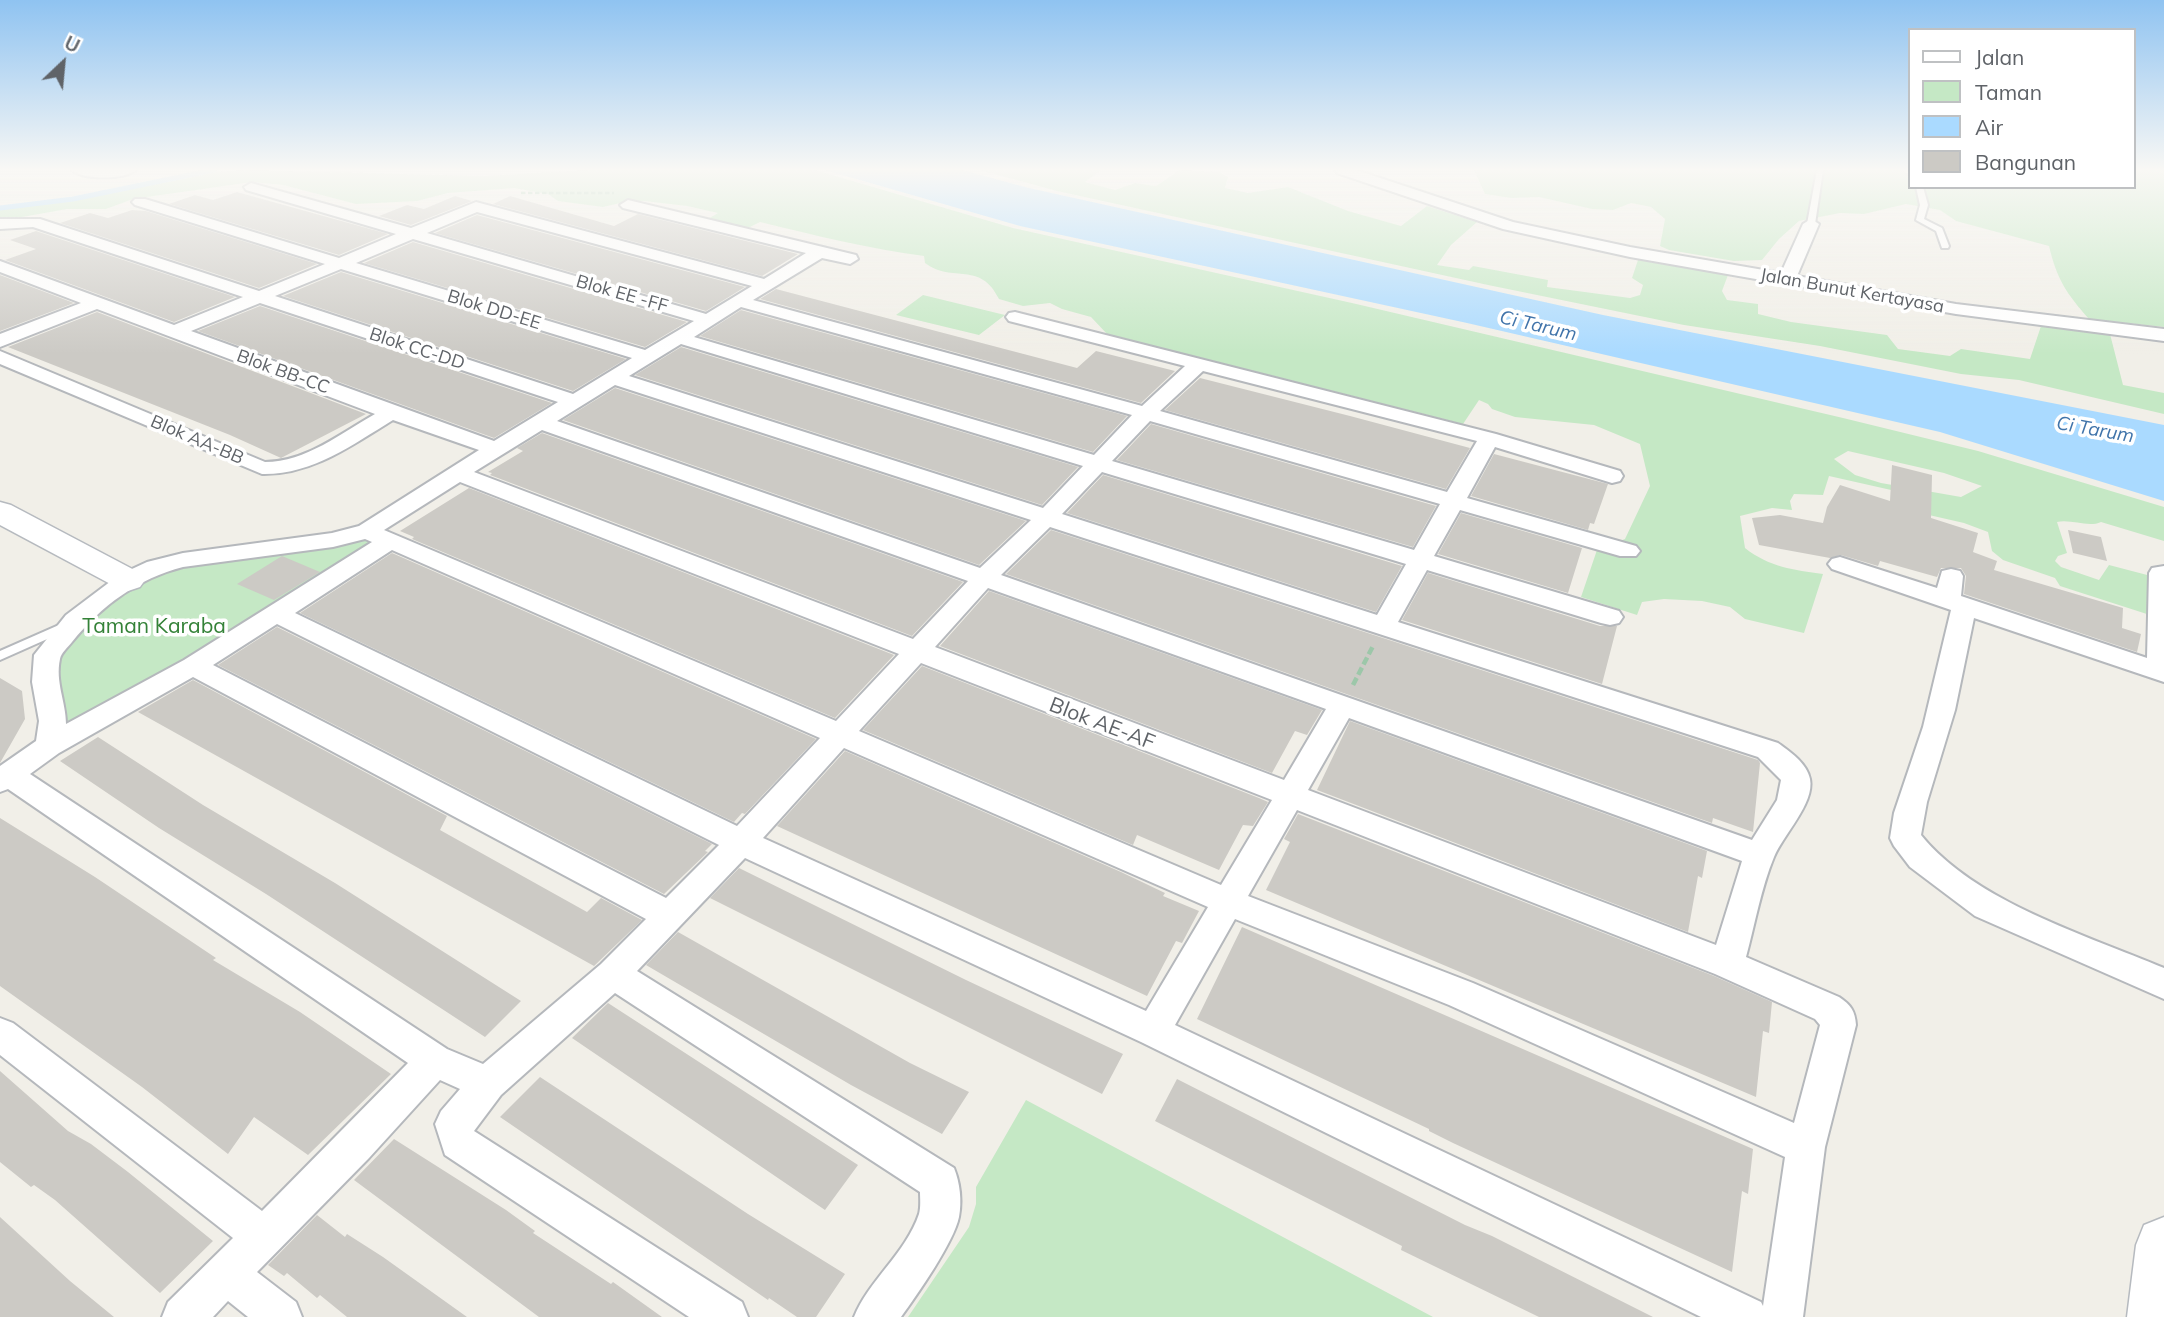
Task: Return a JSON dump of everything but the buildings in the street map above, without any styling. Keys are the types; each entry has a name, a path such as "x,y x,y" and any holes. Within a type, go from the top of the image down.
{"main road":[{"path":"2157,1317 2164,1245"}],"street":[{"name":"Blok CC-DD","path":"63,231 575,401"},
{"name":"Blok DD-EE","path":"237,231 648,357"},
{"path":"409,231 414,233"},
{"path":"174,332 418,231"},
{"path":"567,231 767,285"},
{"path":"735,231 850,259"},
{"name":"Jalan Bunut Kertayasa","path":"1532,231 1956,309 2164,335"},
{"path":"1787,280 1808,231"},
{"name":"Blok EE -FF","path":"414,233 709,320"},
{"path":"488,1083 434,1061 4,778 49,746 193,666 275,613 379,536 457,473 820,252"},
{"name":"Blok BB-CC","path":"0,266 391,413 496,449"},
{"path":"741,302 1146,413 1628,551"},
{"path":"0,341 96,303"},
{"path":"1015,317 1489,438 1612,475"},
{"path":"679,338 1610,617"},
{"name":"Blok AA-BB","path":"0,356 262,468 275,470 309,458 391,413"},
{"path":"727,1317 458,1142 454,1124 488,1083 612,974 741,842 985,577 1100,463 1146,413 1200,363"},
{"path":"614,378 1768,750 1787,765 1796,779 1793,801 1759,855 1727,964"},
{"path":"540,422 985,577 1759,855"},
{"path":"1383,626 1451,500 1489,438"},
{"name":"Blok AE-AF","path":"457,473 1727,964 1827,1008 1838,1016 1833,1050 1806,1147"},
{"path":"0,512 128,580"},
{"path":"49,746 53,721 45,682 47,655 75,621 100,599 128,580 155,567 183,560 379,536 1228,902 1461,994 1806,1147 1782,1317"},
{"path":"1840,564 1954,594 2162,673 2161,573"},
{"path":"1954,594 1953,666 1932,746 1906,817 1905,838 1921,859 1986,907 2164,984"},
{"path":"275,613 741,842 1153,1031 1746,1317"},
{"path":"193,666 668,915"},
{"path":"1153,1031 1343,705"},
{"path":"612,974 940,1182 939,1217 907,1275 875,1317"},
{"path":"0,1034 264,1237"},
{"path":"183,1317 356,1145 434,1061"},
{"path":"226,1273 281,1317"}],"lane":[{"path":"1940,231 1945,246"},
{"path":"0,656 75,621"}],"path":[{"path":"1343,705 1383,626"}],"green space":[{"path":"800,231 1029,231 1352,303 1978,451 2164,507 2164,541 2101,522 2057,522 2067,553 2058,556 2055,561 2061,567 2099,580 2109,565 2151,576 2153,616 2060,586 2055,578 2003,560 1992,551 1988,532 1929,515 1900,492 1829,476 1823,495 1794,494 1790,501 1792,510 1772,508 1740,516 1745,548 1763,560 1782,567 1823,574 1804,633 1745,619 1730,607 1702,601 1664,599 1642,602 1637,615 1581,597 1597,550 1625,539 1650,486 1640,444 1594,425 1515,417 1492,409 1479,400 1463,424 1107,334 1091,317 1050,303 1023,306 999,299 992,287 983,280 975,276 935,269 925,263 924,256 862,246","holes":["1848,451 1944,473 1982,486 1961,497 1881,483 1855,475 1834,459"]},
{"path":"1243,231 1466,231 1451,245 1437,265 1469,270 1473,266 1548,280 1547,287 1630,298 1640,295 1643,285 1632,278 1638,260 1728,275 1722,291 1727,300 1758,304 1758,314 1791,322 1887,335 1898,349 1950,356 1961,349 2030,359 2041,326 2110,334 2123,385 2164,393 2164,414 2019,380 1961,374 1820,346 1684,325"},
{"path":"1663,231 1787,231 1762,260 1734,261 1669,250 1660,246"},
{"path":"1995,231 2164,231 2164,327 2089,319 2064,286 2049,246"},
{"path":"923,295 1005,315 979,335 896,315"},
{"name":"Taman Karaba","path":"350,536 390,541 49,746 45,682 75,621 155,567"},
{"path":"1026,1100 1433,1317 908,1317 969,1227 976,1204 976,1187"}],"water":[{"name":"Ci Tarum","path":"1045,231 1225,231 1603,315 2164,425 2164,501 1940,432 1467,323"}]}
